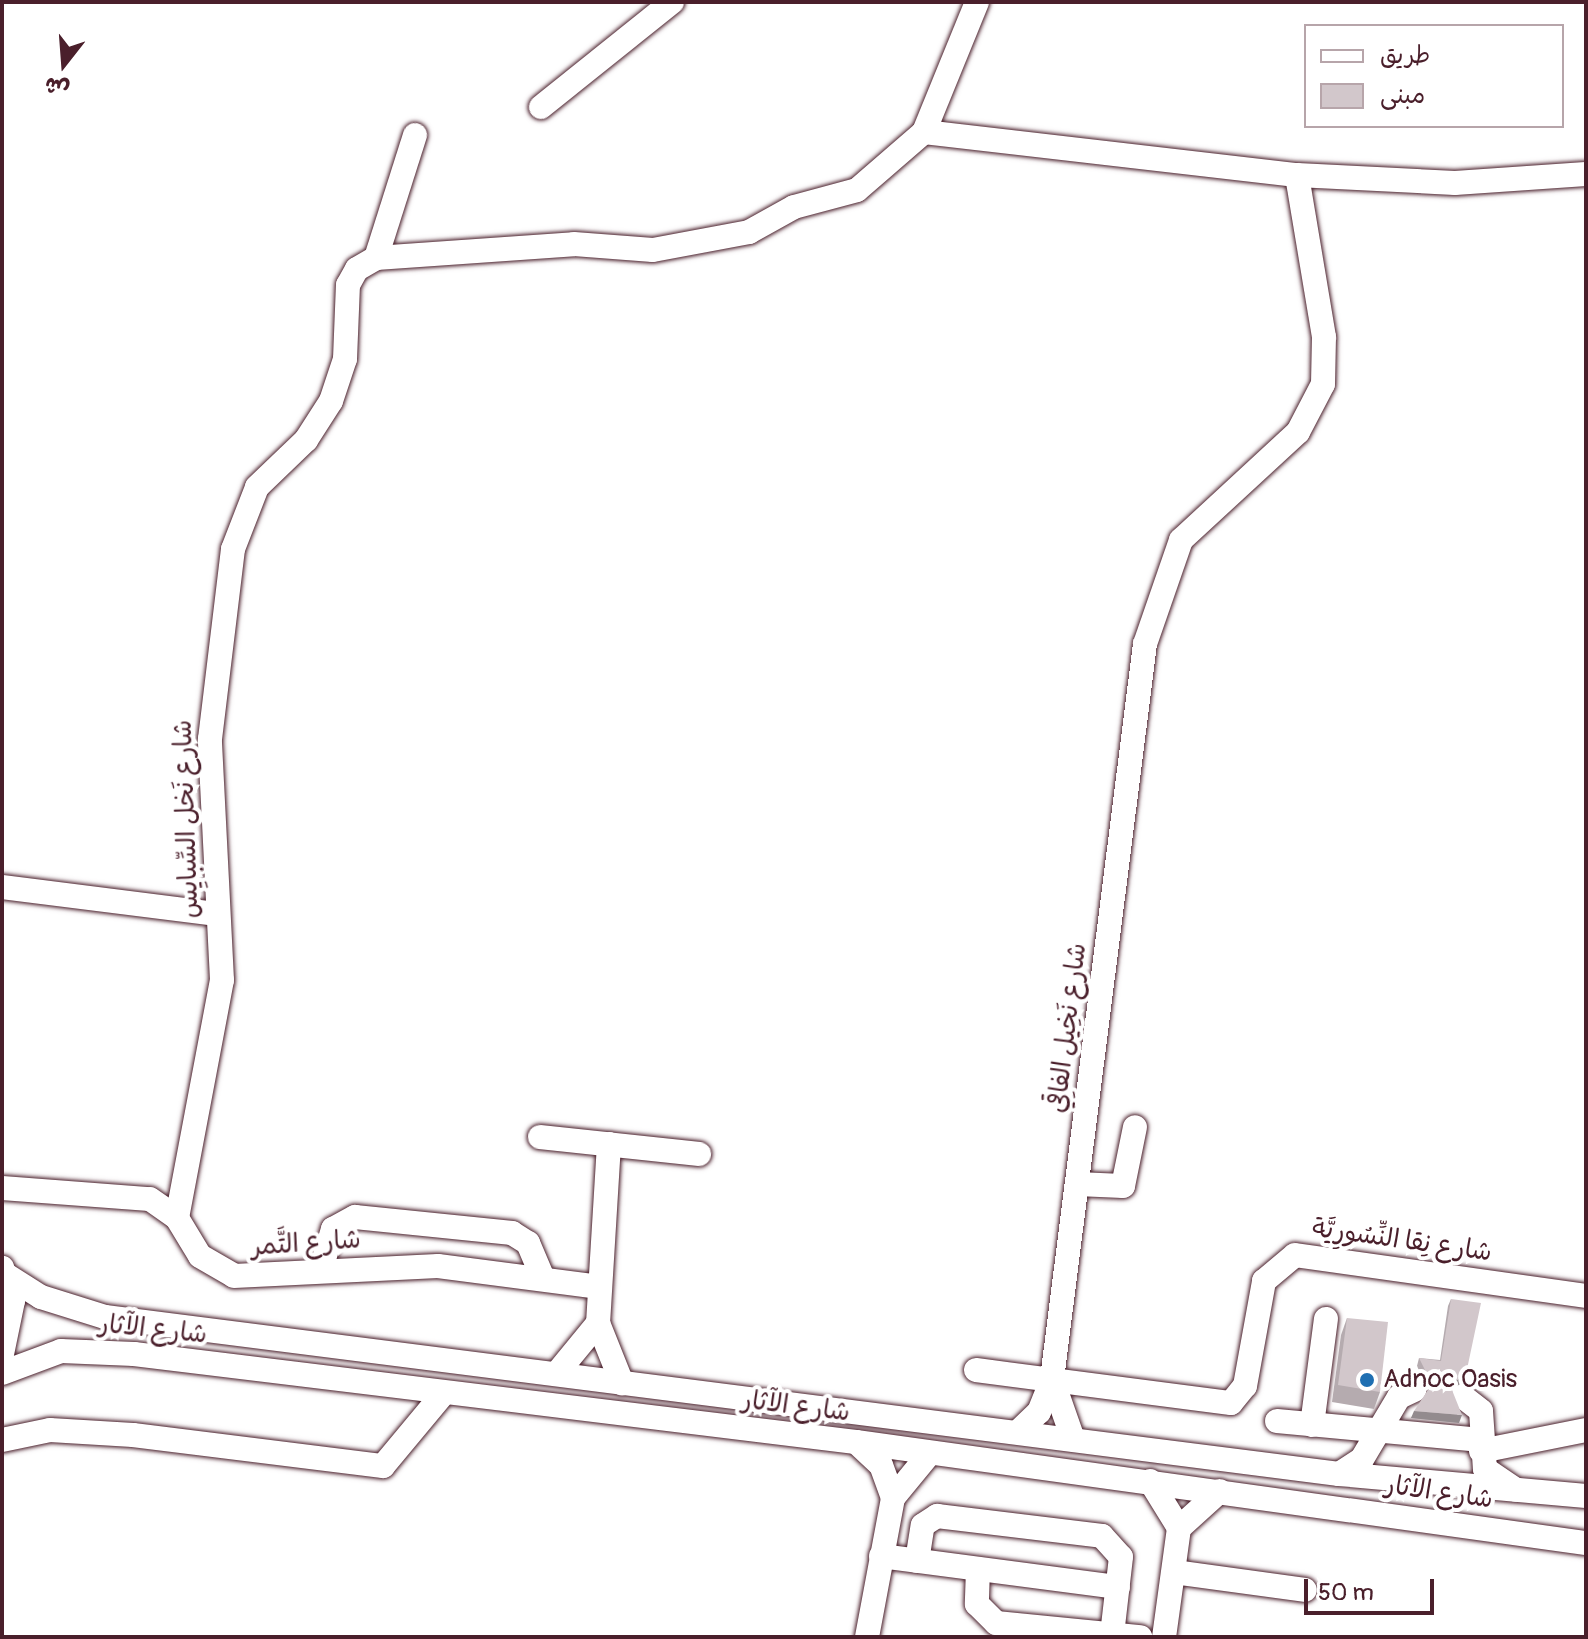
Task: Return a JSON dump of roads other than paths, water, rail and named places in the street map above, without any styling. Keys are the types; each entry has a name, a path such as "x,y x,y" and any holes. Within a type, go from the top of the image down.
{"street":[{"path":"541,107 672,2"},
{"path":"415,135 376,258 574,244 653,250 749,232 794,207 857,190 924,132 977,2"},
{"path":"924,132 1297,175 1455,183 1586,174"},
{"name":"شارع نَخِيل الفاقِي","path":"1018,1432 1039,1412 1052,1379 1138,683 1181,540 1298,432 1323,384 1324,337 1297,175"},
{"name":"شارع نَخل السِّبايِس","path":"177,1218 220,1003 210,739 233,549 257,487 306,440 331,401 345,359 348,285 357,269 376,258"},
{"path":"2,887 217,914"},
{"path":"1077,1184 1123,1186 1135,1127"},
{"path":"540,1137 699,1154"},
{"path":"609,1144 598,1323 622,1383"},
{"name":"شارع التَّمر","path":"2,1188 133,1193 177,1218 200,1256 234,1276 321,1269 438,1266 600,1287"},
{"path":"321,1269 333,1229 355,1217 512,1233 528,1243 543,1278"},
{"name":"شارع نِقا النِّسُورِيَّة","path":"1052,1379 1221,1403 1243,1394 1264,1281 1295,1255 1586,1296"},
{"path":"2,1354 11,1327 4,1271"},
{"name":"شارع الآثار","path":"4,1271 41,1297 105,1317 1339,1474 1525,1493 1586,1496"},
{"path":"1312,1425 1326,1319"},
{"path":"557,1373 598,1323"},
{"name":"شارع الآثار","path":"2,1373 27,1360 93,1350 856,1442 1586,1543"},
{"path":"976,1370 1052,1379"},
{"name":"شارع نَخِيل الفاقِي","path":"1052,1379 1073,1439"},
{"path":"1339,1474 1380,1433 1399,1397 1414,1390"},
{"path":"2,1440 50,1430 133,1435 383,1466 443,1394"},
{"path":"1462,1396 1481,1411 1481,1446 1494,1480 1525,1493"},
{"path":"1277,1421 1481,1446 1586,1430"},
{"path":"856,1442 881,1465 893,1498"},
{"path":"867,1637 893,1498 930,1453"},
{"path":"1150,1481 1179,1528 1164,1637"},
{"path":"1179,1528 1220,1491"},
{"path":"917,1561 923,1525 937,1516 1095,1534 1119,1550 1112,1635"},
{"path":"881,1556 1118,1587"},
{"path":"978,1569 977,1604 996,1623 1140,1637"},
{"path":"1174,1572 1305,1590"}],"place":[{"name":"Adnoc Oasis","path":"1367,1380"}]}
